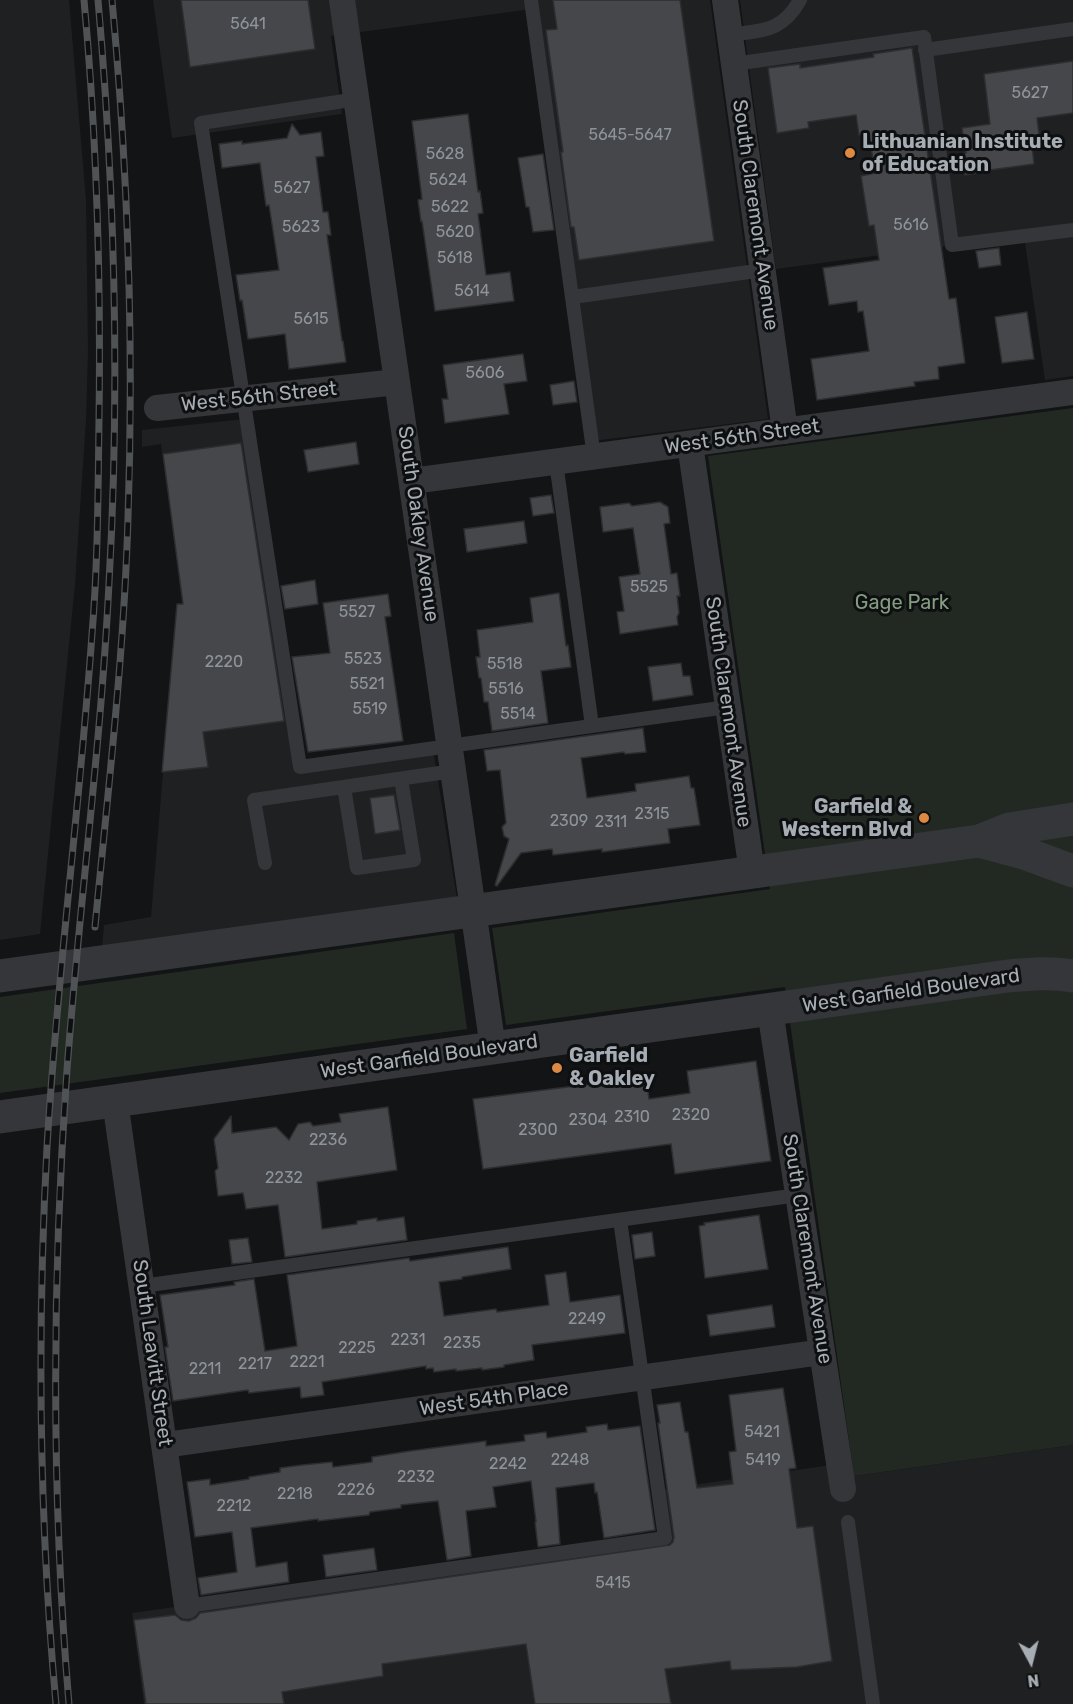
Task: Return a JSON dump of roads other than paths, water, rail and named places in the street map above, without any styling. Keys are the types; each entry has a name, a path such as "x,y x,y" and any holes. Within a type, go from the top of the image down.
{"street":[{"name":"South Oakley Avenue","path":"342,0 493,1048"},
{"name":"South Claremont Avenue","path":"725,0 785,431"},
{"name":"West 56th Street","path":"157,408 397,382"},
{"name":"West 56th Street","path":"412,482 1073,392"},
{"name":"South Claremont Avenue","path":"690,444 752,872"},
{"path":"0,976 980,841 1009,829 1073,819"},
{"path":"980,841 1024,853 1073,872"},
{"name":"West Garfield Boulevard","path":"0,1117 1008,976 1035,974 1073,976"},
{"name":"South Claremont Avenue","path":"770,1010 843,1489"},
{"name":"South Leavitt Street","path":"115,1101 187,1606"},
{"name":"West 54th Place","path":"165,1445 822,1352"}],"lane":[{"path":"531,0 594,457"},
{"path":"730,35 766,29 784,22 795,10 800,0"},
{"path":"925,50 1073,29"},
{"path":"734,64 924,37 952,245 1073,230"},
{"path":"357,99 201,123 300,767 451,759"},
{"path":"573,297 763,270"},
{"path":"556,462 592,726"},
{"path":"265,863 254,800 401,779 451,759 592,726 727,707"},
{"path":"344,787 357,868 414,860 401,779"},
{"path":"142,1286 798,1195"},
{"path":"187,1606 665,1538 620,1220"},
{"path":"848,1522 873,1704"}],"railway":[{"path":"56,1704 46,1565 41,1426 44,1216 51,1083 92,634 98,500 97,210 84,0"},
{"path":"69,1704 59,1546 57,1466 58,1228 67,1070 105,644 114,437 112,218 98,0"},
{"path":"95,927 123,621 130,453 130,323 126,194 112,0"}],"place":[{"name":"Lithuanian Institute of Education","path":"850,153"},
{"name":"Garfield & Western Blvd","path":"924,818"},
{"name":"Garfield & Oakley","path":"557,1068"}],"park label":[{"name":"Gage Park","path":"902,603"}]}
